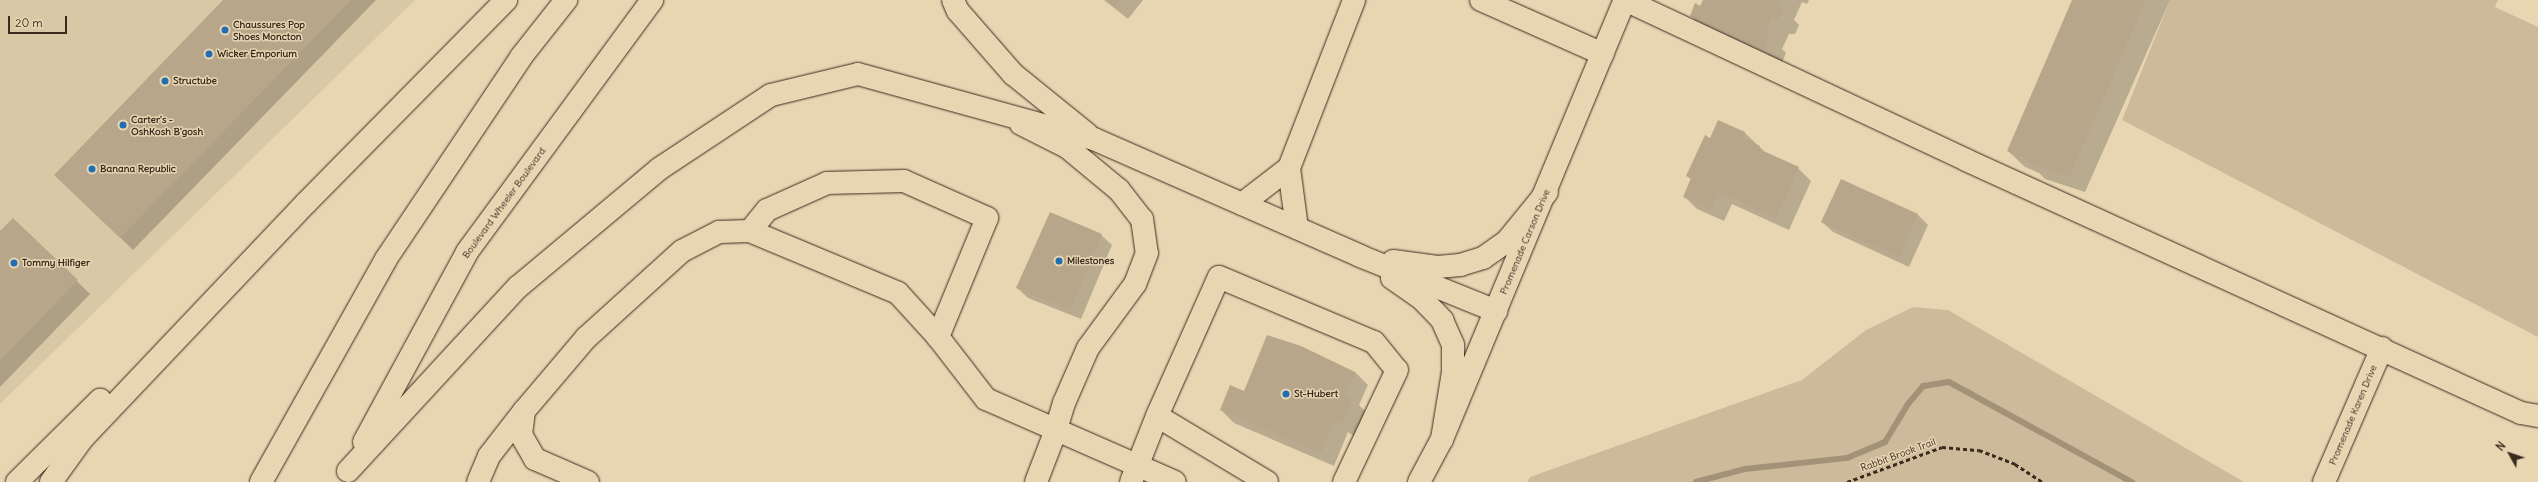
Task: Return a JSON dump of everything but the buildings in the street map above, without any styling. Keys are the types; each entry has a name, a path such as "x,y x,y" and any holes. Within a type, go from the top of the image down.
{"main road":[{"path":"50,482 82,439 306,203 506,0"},
{"path":"261,482 386,259 521,57 566,0"},
{"name":"Boulevard Wheeler Boulevard","path":"346,476 467,252 652,0"},
{"path":"953,0 958,11 1013,74 1094,139"},
{"path":"1297,228 1289,168 1354,0"},
{"path":"1481,0 1603,54"},
{"path":"1625,0 1966,160 2382,348 2521,413 2538,416"},
{"name":"Promenade Carson Drive","path":"1420,482 1442,439 1547,192 1625,0"},
{"path":"346,476 518,287 659,169 771,96 858,74 1094,139 1360,256 1496,311"},
{"path":"1002,114 1067,148 1119,190 1142,219 1147,253 1135,284 1088,348 1064,403 1056,430 1036,482"},
{"path":"1242,204 1289,168"},
{"path":"750,231 767,210 827,183 904,181 987,218 938,337"},
{"path":"1360,256 1438,267 1460,265 1483,258 1507,241 1547,192"},
{"path":"17,482 265,234 306,203"},
{"path":"478,482 489,456 524,411 586,338 682,251 719,232 750,231 898,293 938,337 986,399 1056,430 1135,473 1175,482"},
{"path":"1360,256 1423,300 1442,320 1453,345 1453,372 1442,439"},
{"path":"1135,473 1157,416 1219,277 1374,342 1397,370 1344,482"},
{"name":"Promenade Karen Drive","path":"2324,482 2382,348"},
{"path":"524,411 521,435 535,459 588,482"},
{"path":"1157,416 1267,482"}],"path":[{"name":"Rabbit Brook Trail","path":"1847,482 1942,447 1979,450 2015,464 2043,482"}],"shaded area":[{"path":"0,0 415,0 0,404"},
{"path":"2170,0 2498,0 2495,7 2538,27 2538,337 2122,120"},
{"path":"1913,307 1948,310 2244,482 1527,482 1530,477 1802,380 1866,330"}],"waterway":[{"path":"1696,482 1745,469 1847,458 1885,442 1908,404 1923,386 1949,382 2132,482"}],"place":[{"name":"Chaussures Pop Shoes Moncton","path":"225,30"},
{"name":"Wicker Emporium","path":"209,54"},
{"name":"Structube","path":"165,81"},
{"name":"Carter's - OshKosh B'gosh","path":"123,125"},
{"name":"Banana Republic","path":"92,169"},
{"name":"Milestones","path":"1059,261"},
{"name":"Tommy Hilfiger","path":"14,263"},
{"name":"St-Hubert","path":"1286,394"}]}
